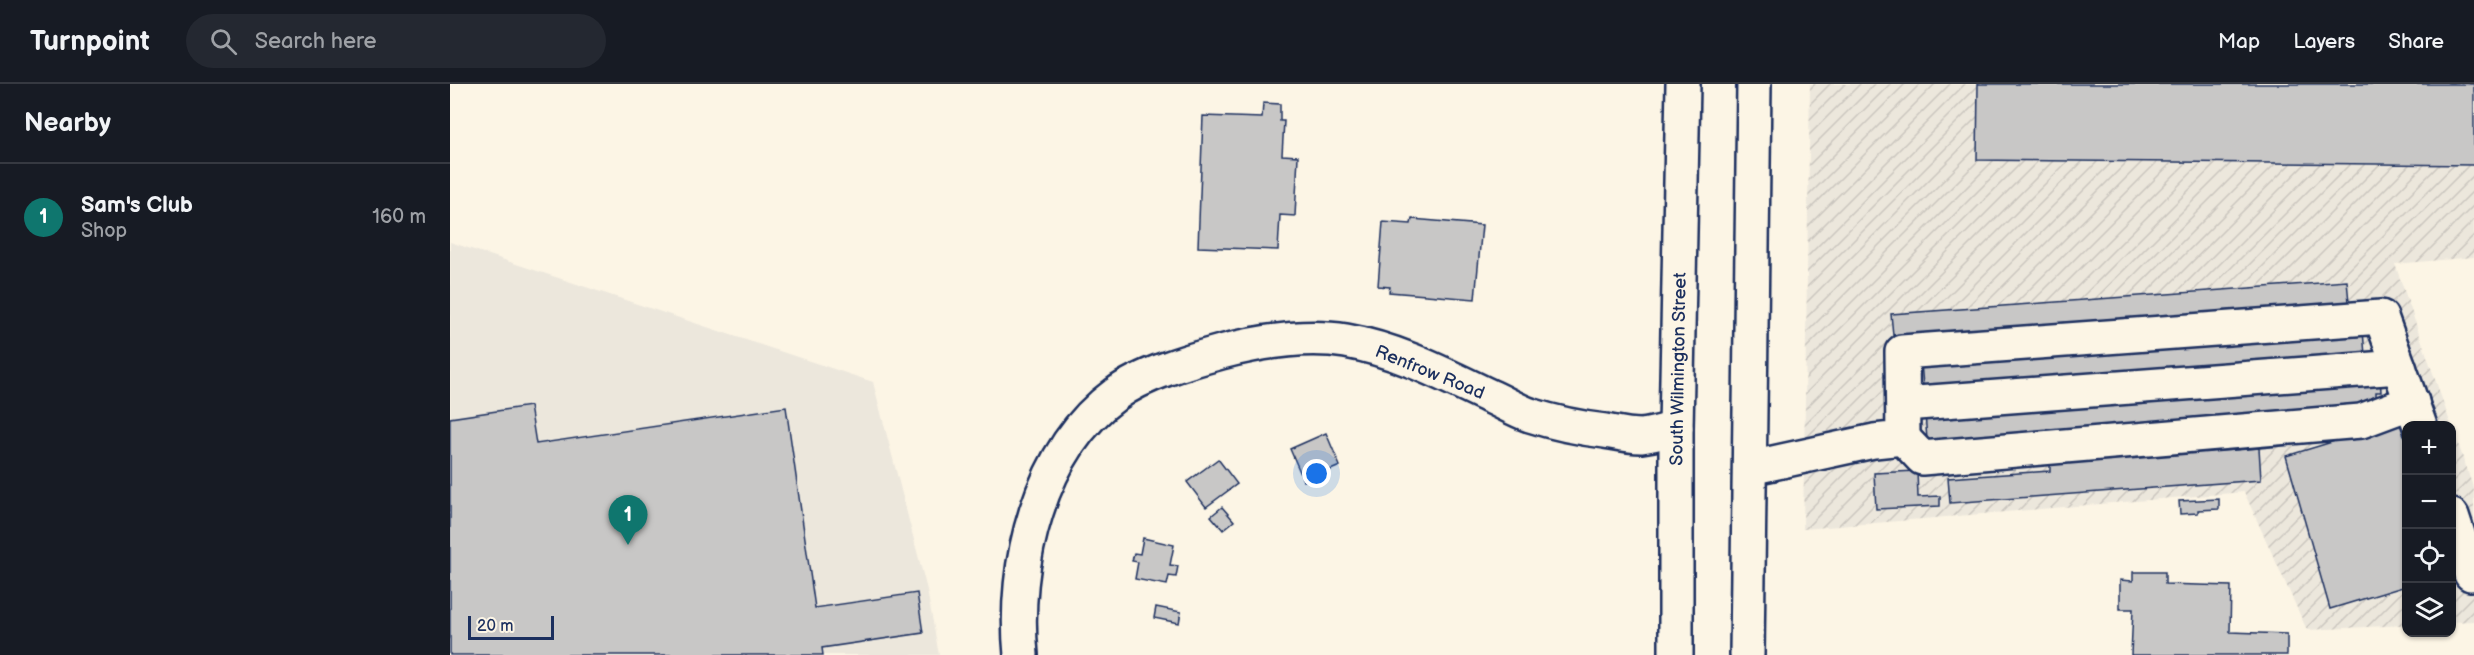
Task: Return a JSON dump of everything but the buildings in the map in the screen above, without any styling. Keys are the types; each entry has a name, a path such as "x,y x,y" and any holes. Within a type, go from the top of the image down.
{"main road":[{"name":"South Wilmington Street","path":"1676,655 1676,428 1683,84"},
{"path":"1747,655 1754,84"},
{"path":"2380,317 2416,414 2361,421 1922,458 1903,438 1904,404 1902,352 2380,317"},
{"name":"Renfrow Road","path":"1021,655 1019,598 1027,552 1047,483 1068,446 1095,411 1118,392 1157,373 1200,357 1275,341 1344,340 1384,350 1528,414 1572,427 1641,436 1676,428"},
{"path":"1904,404 2399,367"},
{"path":"1750,468 1874,441 1903,438"},
{"path":"2455,529 2471,574"}],"shaded area":[{"path":"1810,84 2474,84 2474,257 2395,264 2450,421 2402,421 2402,625 2307,630 2244,492 1803,529"},
{"path":"450,242 873,382 927,590 939,655 450,655"},
{"path":"2456,438 2474,490 2474,621 2456,622"}],"place":[{"name":"Sam's Club","path":"628,545"}]}
